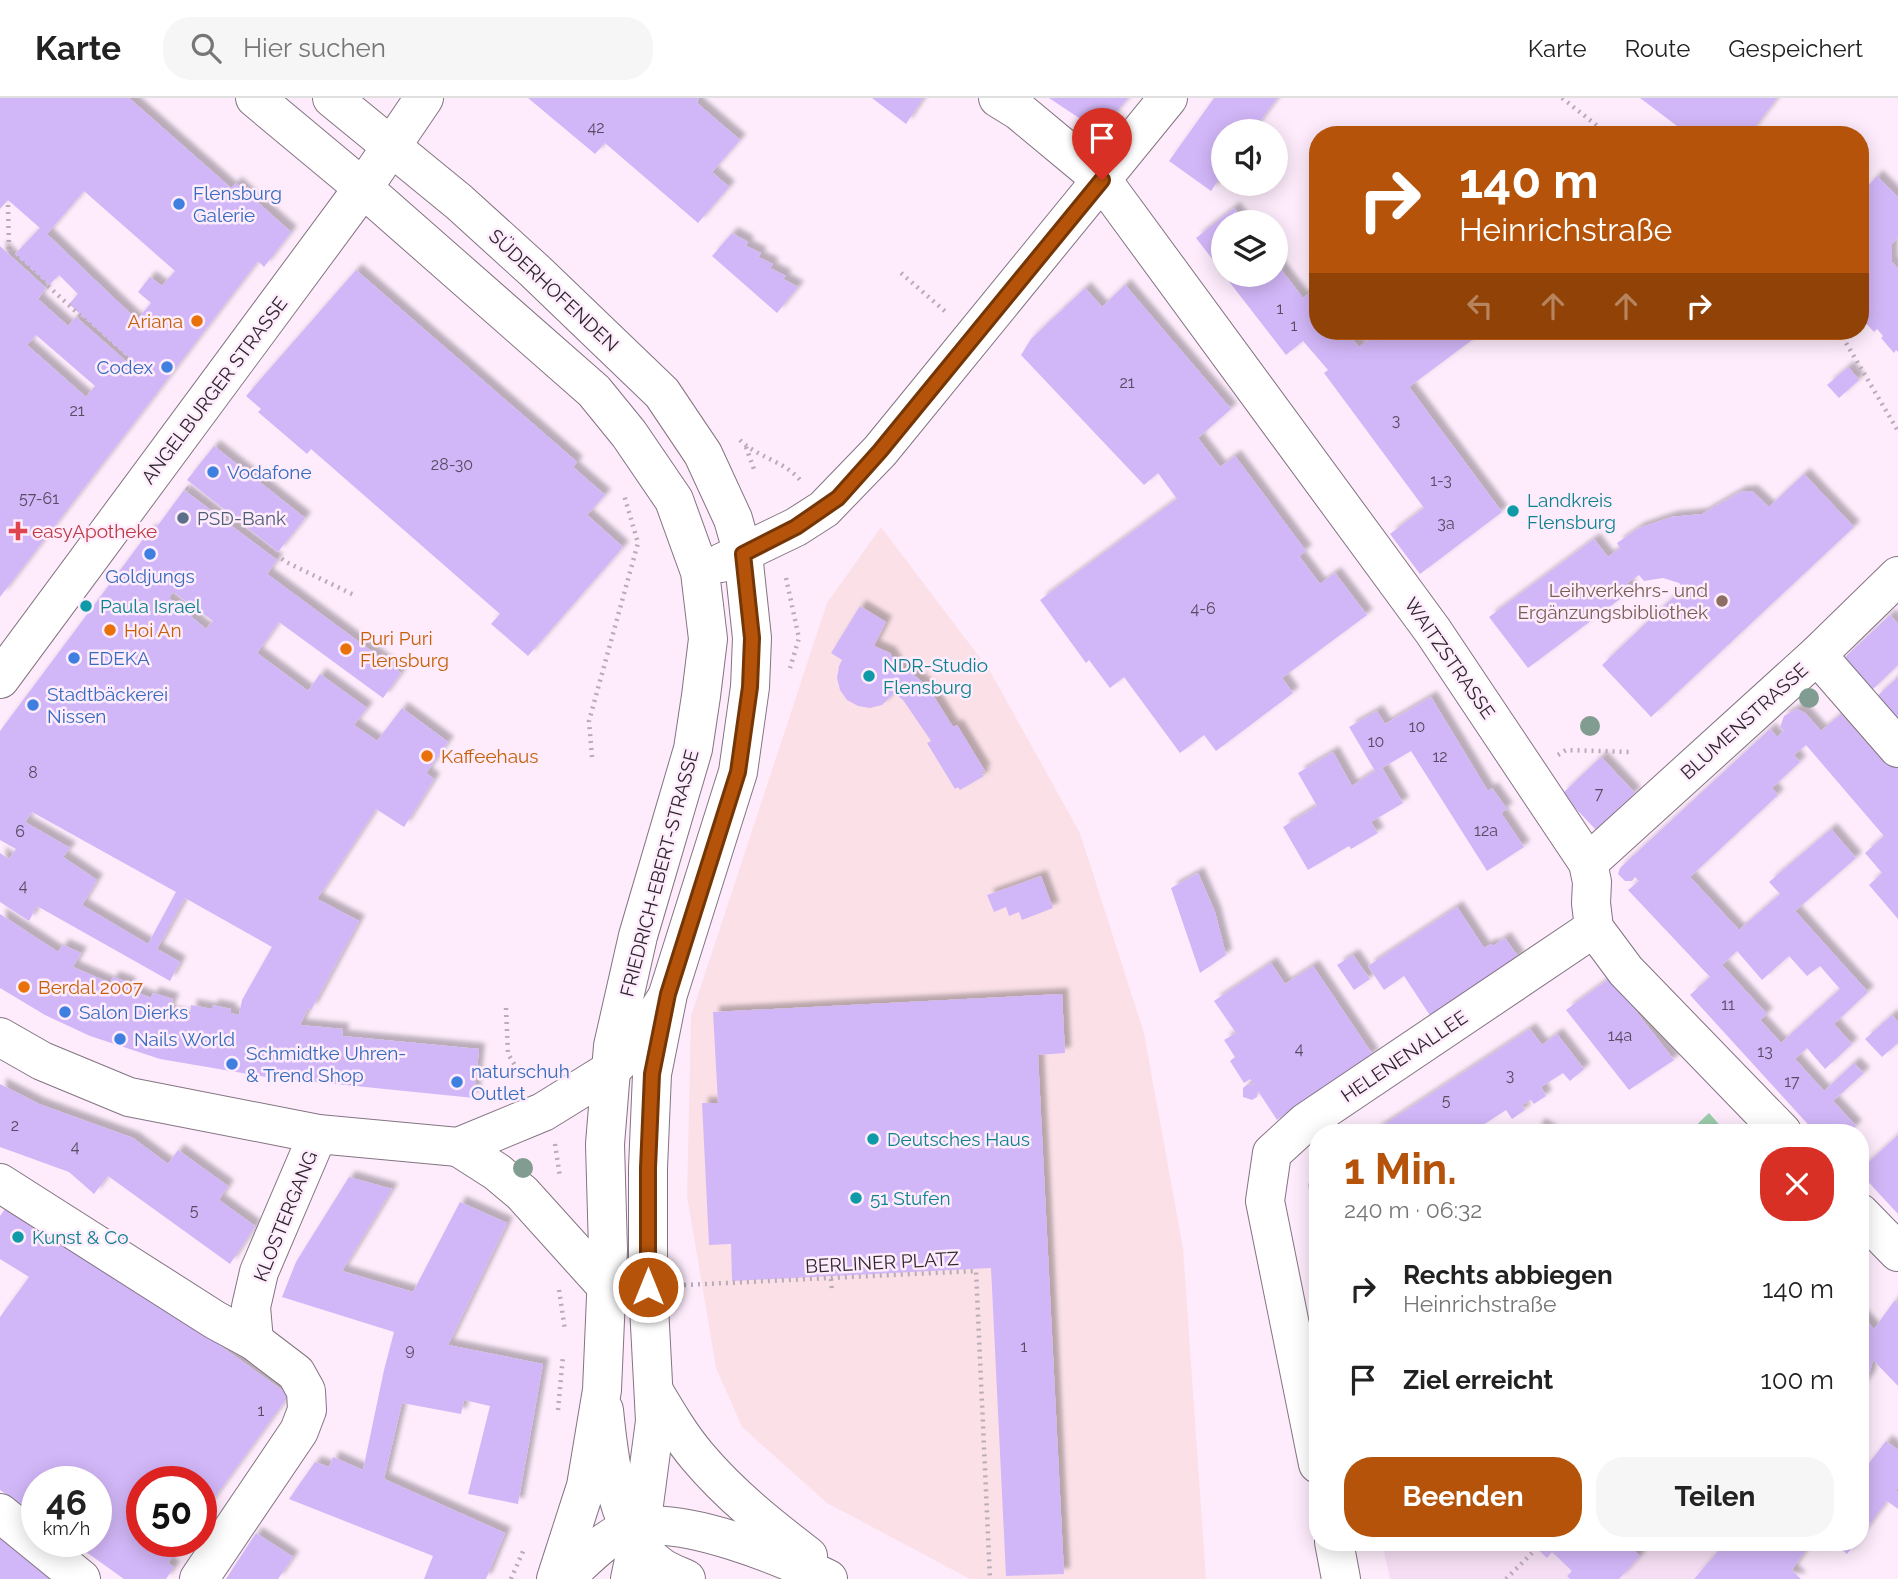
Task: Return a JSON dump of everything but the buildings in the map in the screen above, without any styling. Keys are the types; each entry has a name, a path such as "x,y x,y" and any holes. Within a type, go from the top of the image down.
{"street":[{"path":"256,98 363,188"},
{"name":"SÜDERHOFENDEN","path":"332,98 459,202 662,393 703,454 738,537"},
{"name":"ANGELBURGER STRASSE","path":"0,679 363,188 424,98"},
{"name":"WAITZSTRASSE","path":"998,98 1019,111 1102,180 1433,631 1588,863 1592,882 1594,928"},
{"path":"700,572 738,537 796,527 838,498 880,451 1168,98"},
{"name":"FRIEDRICH-EBERT-STRASSE","path":"363,188 594,391 629,434 674,500 700,572 708,639 693,749 638,936 613,1046 605,1144 608,1250 602,1390 586,1486 556,1579"},
{"path":"629,1579 653,1441 655,1393 648,1287 648,1168 652,1074 668,994 738,772 750,687 752,638 738,537"},
{"name":"BLUMENSTRASSE","path":"1588,863 1817,655 1898,576"},
{"path":"1817,655 1898,748"},
{"path":"1594,928 1626,971 1774,1124"},
{"name":"HELENENALLEE","path":"1309,1419 1265,1201 1272,1153 1306,1122 1594,928"},
{"path":"458,1147 543,1112 611,1070 637,1044 668,994"},
{"path":"0,1037 43,1061 129,1097 318,1134 458,1147 497,1172 540,1213 606,1286"},
{"name":"KLOSTERGANG","path":"254,1341 251,1307 260,1272 318,1134"},
{"path":"0,1183 215,1320 254,1341 296,1373 306,1391 307,1410 299,1431 199,1579"},
{"path":"602,1390 610,1468 618,1495 637,1532 661,1567 685,1579"},
{"path":"655,1393 684,1439 718,1479 763,1522 837,1579"},
{"path":"0,1513 81,1579"},
{"path":"564,1579 601,1545 637,1532 666,1527 706,1533 792,1561 828,1579"},
{"path":"1336,1551 1341,1579"}],"path":[{"path":"1562,98 1598,126"},
{"path":"8,205 9,250 137,368"},
{"path":"901,273 974,337"},
{"path":"1845,340 1898,431"},
{"path":"157,467 286,562 354,595"},
{"path":"592,757 589,721 638,543 621,486"},
{"path":"1530,776 1566,750 1629,752"},
{"path":"540,1213 561,1191 556,1144"},
{"name":"BERLINER PLATZ","path":"648,1287 976,1270 990,1579"},
{"path":"831,1279 832,1291"},
{"path":"558,1285 566,1332"},
{"path":"558,1415 564,1346"},
{"path":"512,1579 526,1543"},
{"path":"1506,1579 1532,1553"}],"shaded area":[{"path":"881,527 990,671 1080,833 1144,1033 1183,1248 1206,1579 970,1579 827,1503 742,1427 716,1368 687,1196 691,1016 827,603"},
{"path":"1384,1551 1718,1551 1694,1579 1390,1579"}],"green space":[{"path":"1709,1113 1719,1124 1697,1124"}],"place":[{"name":"Flensburg Galerie","path":"179,204"},
{"name":"Ariana","path":"197,321"},
{"name":"Codex","path":"167,367"},
{"name":"Vodafone","path":"213,472"},
{"name":"Landkreis Flensburg","path":"1513,511"},
{"name":"PSD-Bank","path":"183,518"},
{"name":"easyApotheke","path":"18,531"},
{"name":"Goldjungs","path":"150,554"},
{"name":"Leihverkehrs- und Ergänzungsbibliothek","path":"1722,601"},
{"name":"Paula Israel","path":"86,606"},
{"name":"Hoi An","path":"110,630"},
{"name":"Puri Puri Flensburg","path":"346,649"},
{"name":"EDEKA","path":"74,658"},
{"name":"NDR-Studio Flensburg","path":"869,676"},
{"name":"Stadtbäckerei Nissen","path":"33,705"},
{"name":"Kaffeehaus","path":"427,756"},
{"name":"Berdal 2007","path":"24,987"},
{"name":"Salon Dierks","path":"65,1012"},
{"name":"Nails World","path":"120,1039"},
{"name":"Schmidtke Uhren- & Trend Shop","path":"232,1064"},
{"name":"naturschuh Outlet","path":"457,1082"},
{"name":"Deutsches Haus","path":"873,1139"},
{"name":"51 Stufen","path":"856,1198"},
{"name":"Kunst & Co","path":"18,1237"}],"route":[{"path":"648,1287 648,1168 652,1074 668,994 738,772 750,687 752,638 743,554 796,527 838,498 880,451 1102,180"}]}
